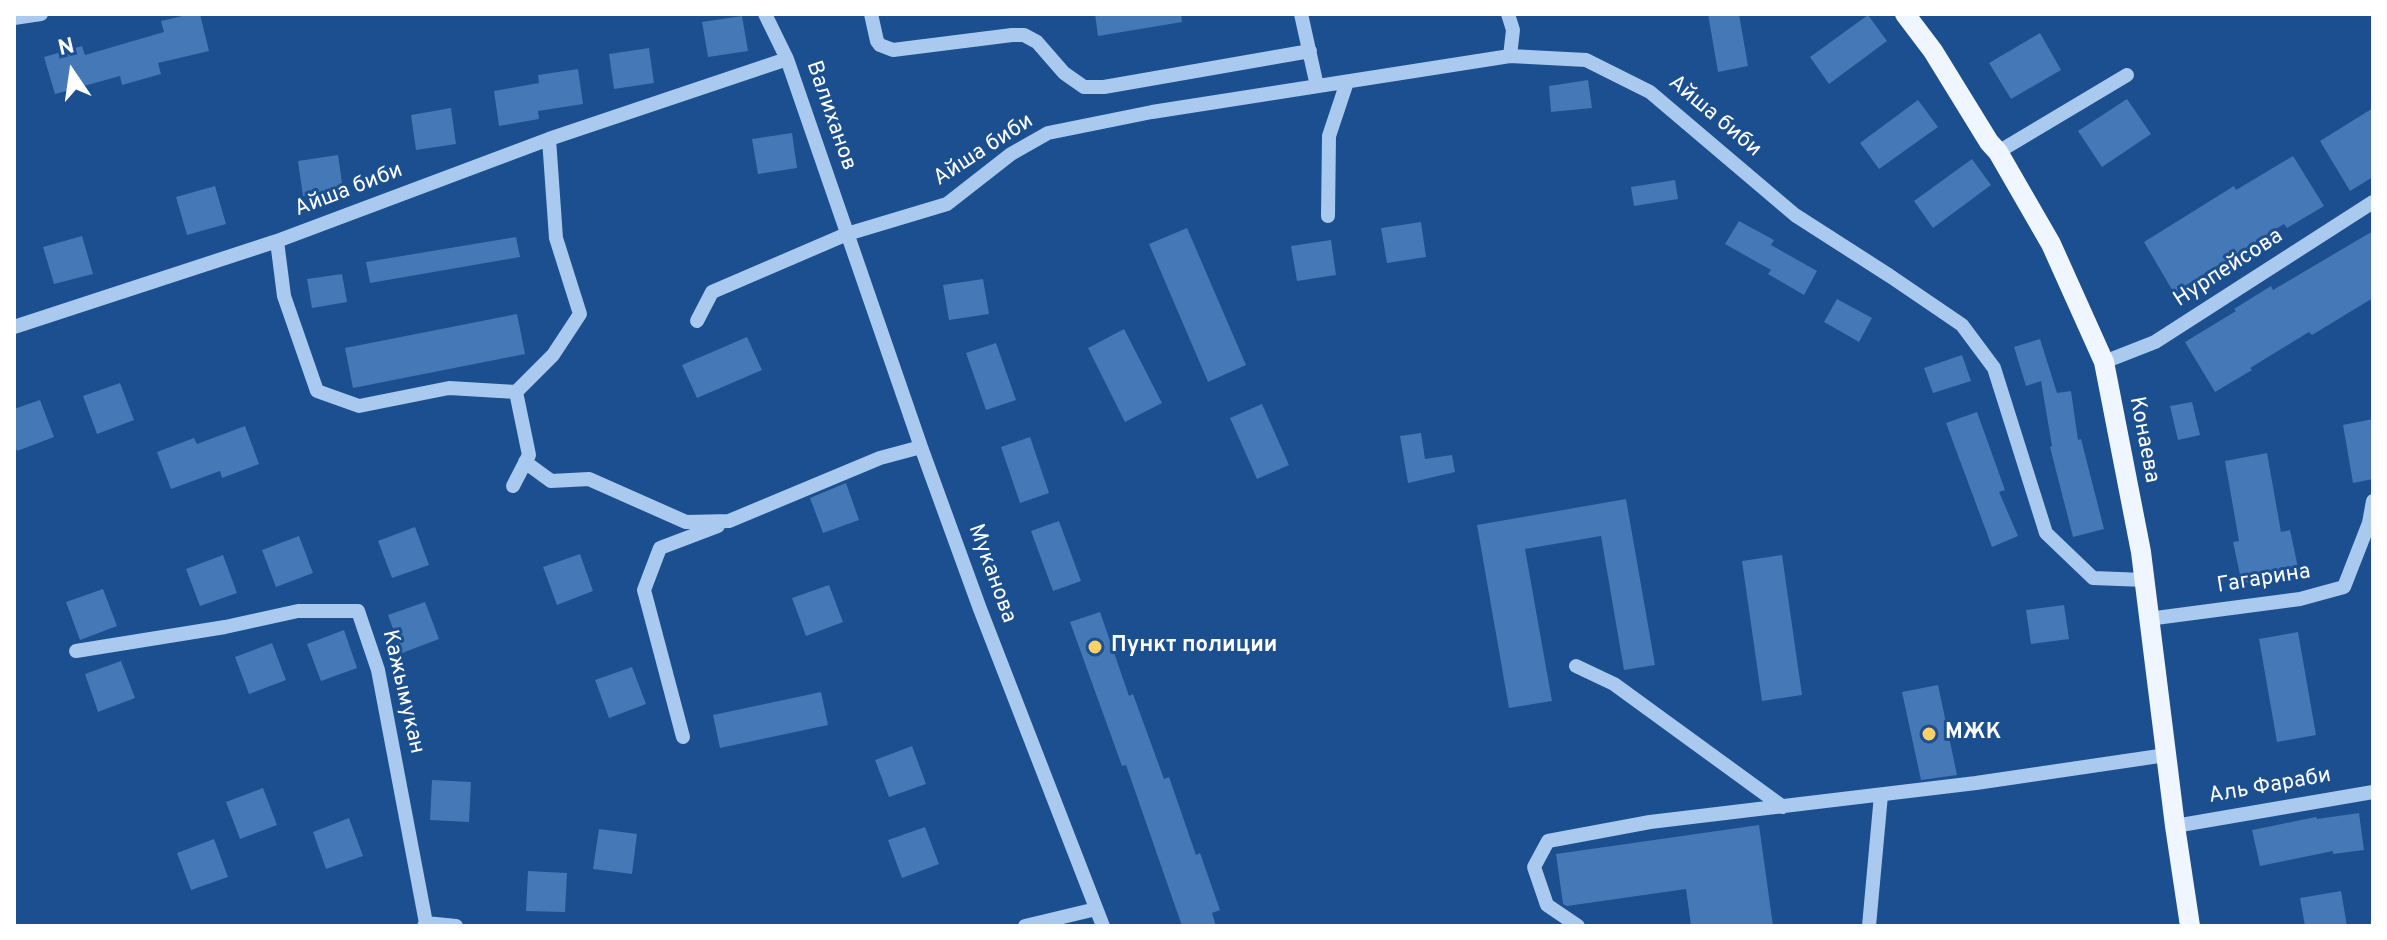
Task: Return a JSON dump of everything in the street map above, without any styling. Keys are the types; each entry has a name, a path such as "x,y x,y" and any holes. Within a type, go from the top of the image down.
{"main road":[{"name":"Конаева","path":"1905,14 1933,51 1998,152 2051,244 2104,362 2145,580 2190,926"}],"street":[{"path":"14,18 41,14"},
{"name":"Валиханов","path":"765,14 787,59 847,234"},
{"path":"871,14 877,41 886,49 893,50 1024,35 1037,42 1064,73 1084,87 1104,87 1310,51"},
{"path":"1301,14 1317,86"},
{"path":"1508,14 1513,30 1510,56"},
{"name":"Айша биби","path":"697,321 712,292 847,234 947,204 1011,154 1048,133 1152,112 1510,56 1586,60 1650,92 1795,215 1962,325 1994,368 2046,533 2093,578 2145,580"},
{"name":"Айша биби","path":"14,327 277,241 549,139 787,59"},
{"path":"1998,152 2127,75"},
{"path":"1328,216 1329,136 1347,82"},
{"path":"277,241 284,296 317,391 359,406 449,388 516,392 553,355 580,314 556,238 549,139"},
{"name":"Нурпейсова","path":"2104,362 2155,342 2373,202"},
{"name":"Муканова","path":"847,234 980,609 1103,926"},
{"path":"513,486 529,455 516,392"},
{"path":"683,737 644,590 660,548 880,458 921,447"},
{"path":"525,462 551,481 589,479 686,522 729,521"},
{"name":"Гагарина","path":"2148,619 2300,599 2344,587 2369,523 2373,501"},
{"name":"Кажымукан","path":"76,651 225,627 298,611 358,611 381,684 425,925"},
{"path":"1576,666 1614,684 1783,807"},
{"path":"1578,926 1547,905 1534,867 1548,841 1650,822 1881,795 2166,755"},
{"name":"Аль Фараби","path":"2175,826 2373,792"},
{"path":"1869,926 1881,795"},
{"path":"1025,926 1096,909"},
{"path":"425,925 456,926"}],"building":[{"path":"200,14 209,51 158,63 161,74 122,85 120,76 55,94 44,57 82,46 85,55 164,32 161,21"},
{"path":"1095,14 1181,14 1182,22 1098,36"},
{"path":"1708,14 1739,14 1748,66 1718,72"},
{"path":"1868,15 1887,41 1829,84 1810,57"},
{"path":"742,16 748,51 708,57 702,22"},
{"path":"2040,33 2061,70 2011,99 1989,63"},
{"path":"649,48 654,83 614,89 609,54"},
{"path":"578,69 583,104 538,111 539,119 499,126 494,91 539,83 538,75"},
{"path":"1588,80 1592,108 1551,112 1549,86"},
{"path":"2127,99 2151,134 2102,167 2078,131"},
{"path":"1918,100 1938,127 1879,169 1860,143"},
{"path":"451,108 456,144 416,150 411,115"},
{"path":"2373,108 2373,177 2350,191 2320,141"},
{"path":"792,133 797,168 758,174 752,139"},
{"path":"338,155 343,190 303,196 298,161"},
{"path":"2293,156 2324,206 2287,228 2284,224 2174,293 2144,242 2234,186 2236,190"},
{"path":"1972,159 1991,185 1933,228 1914,201"},
{"path":"1675,180 1678,199 1634,206 1631,187"},
{"path":"215,186 226,224 187,235 176,197"},
{"path":"1739,221 1774,240 1771,245 1817,271 1804,295 1768,274 1771,270 1725,244"},
{"path":"1421,222 1426,257 1387,263 1381,228"},
{"path":"1187,228 1246,365 1208,382 1149,244"},
{"path":"2373,231 2373,298 2312,335 2309,332 2215,392 2185,342 2271,286 2273,290"},
{"path":"82,236 93,274 54,284 43,247"},
{"path":"516,237 520,257 370,283 366,262"},
{"path":"1331,240 1336,275 1297,281 1291,246"},
{"path":"342,274 347,302 312,308 307,279"},
{"path":"983,279 989,314 949,320 943,285"},
{"path":"1837,299 1872,318 1859,342 1824,322"},
{"path":"517,314 525,354 353,388 345,348"},
{"path":"1124,329 1162,403 1125,422 1088,348"},
{"path":"747,337 762,370 697,398 682,365"},
{"path":"2040,339 2057,393 2071,391 2078,440 2081,439 2104,529 2073,537 2050,447 2041,381 2026,386 2014,347"},
{"path":"996,343 1016,400 986,410 966,353"},
{"path":"1962,355 1971,381 1933,393 1924,368"},
{"path":"120,383 134,420 97,434 83,396"},
{"path":"40,400 54,437 17,451 14,443 14,409"},
{"path":"2192,402 2200,435 2178,440 2170,406"},
{"path":"1262,404 1289,465 1257,479 1230,418"},
{"path":"1977,412 2005,490 1999,492 2018,536 1992,547 1946,423"},
{"path":"2373,419 2373,479 2353,483 2343,425"},
{"path":"245,426 259,464 222,478 220,471 171,489 157,452 194,438 197,444"},
{"path":"1421,433 1425,459 1452,455 1455,472 1408,483 1400,436"},
{"path":"1030,437 1049,493 1020,503 1001,447"},
{"path":"2267,453 2281,532 2290,530 2299,572 2242,584 2233,542 2239,541 2225,461"},
{"path":"846,483 859,520 823,533 810,498"},
{"path":"1626,499 1655,665 1624,670 1601,536 1525,549 1552,701 1509,708 1477,525"},
{"path":"1059,521 1081,581 1053,591 1031,531"},
{"path":"415,527 429,565 392,578 378,541"},
{"path":"299,536 313,573 276,587 262,550"},
{"path":"580,554 593,591 557,605 543,567"},
{"path":"223,555 237,593 200,606 186,569"},
{"path":"1782,555 1802,695 1762,701 1742,561"},
{"path":"829,585 843,622 806,636 792,598"},
{"path":"103,589 117,626 80,640 66,602"},
{"path":"425,602 439,639 402,653 388,615"},
{"path":"2064,605 2069,639 2031,644 2026,610"},
{"path":"1100,612 1129,696 1133,694 1164,779 1169,777 1196,855 1200,853 1220,910 1212,913 1216,926 1182,926 1126,765 1122,766 1070,622"},
{"path":"344,630 357,668 321,681 307,644"},
{"path":"2298,632 2316,735 2277,742 2259,639"},
{"path":"272,643 286,680 249,694 235,657"},
{"path":"121,661 135,698 98,712 85,674"},
{"path":"632,667 646,704 609,718 595,680"},
{"name":"МЖК","path":"1938,685 1957,775 1921,780 1902,692"},
{"path":"821,692 828,725 720,748 713,715"},
{"path":"912,746 926,784 889,797 875,760"},
{"path":"432,780 471,782 469,822 430,820"},
{"path":"263,788 277,825 240,839 226,802"},
{"path":"2359,813 2364,850 2333,854 2333,851 2260,866 2252,830 2316,817"},
{"path":"349,818 363,856 326,869 313,832"},
{"path":"1759,825 1773,926 1691,926 1686,889 1567,906 1563,904 1556,854"},
{"path":"925,827 939,864 902,878 888,840"},
{"path":"599,829 637,834 632,874 593,869"},
{"path":"214,839 228,877 191,890 177,853"},
{"path":"528,871 567,873 565,912 526,911"},
{"path":"2341,891 2347,926 2305,926 2300,898"}],"place":[{"name":"Пункт полиции","path":"1095,647"},
{"name":"МЖК","path":"1929,734"}]}
